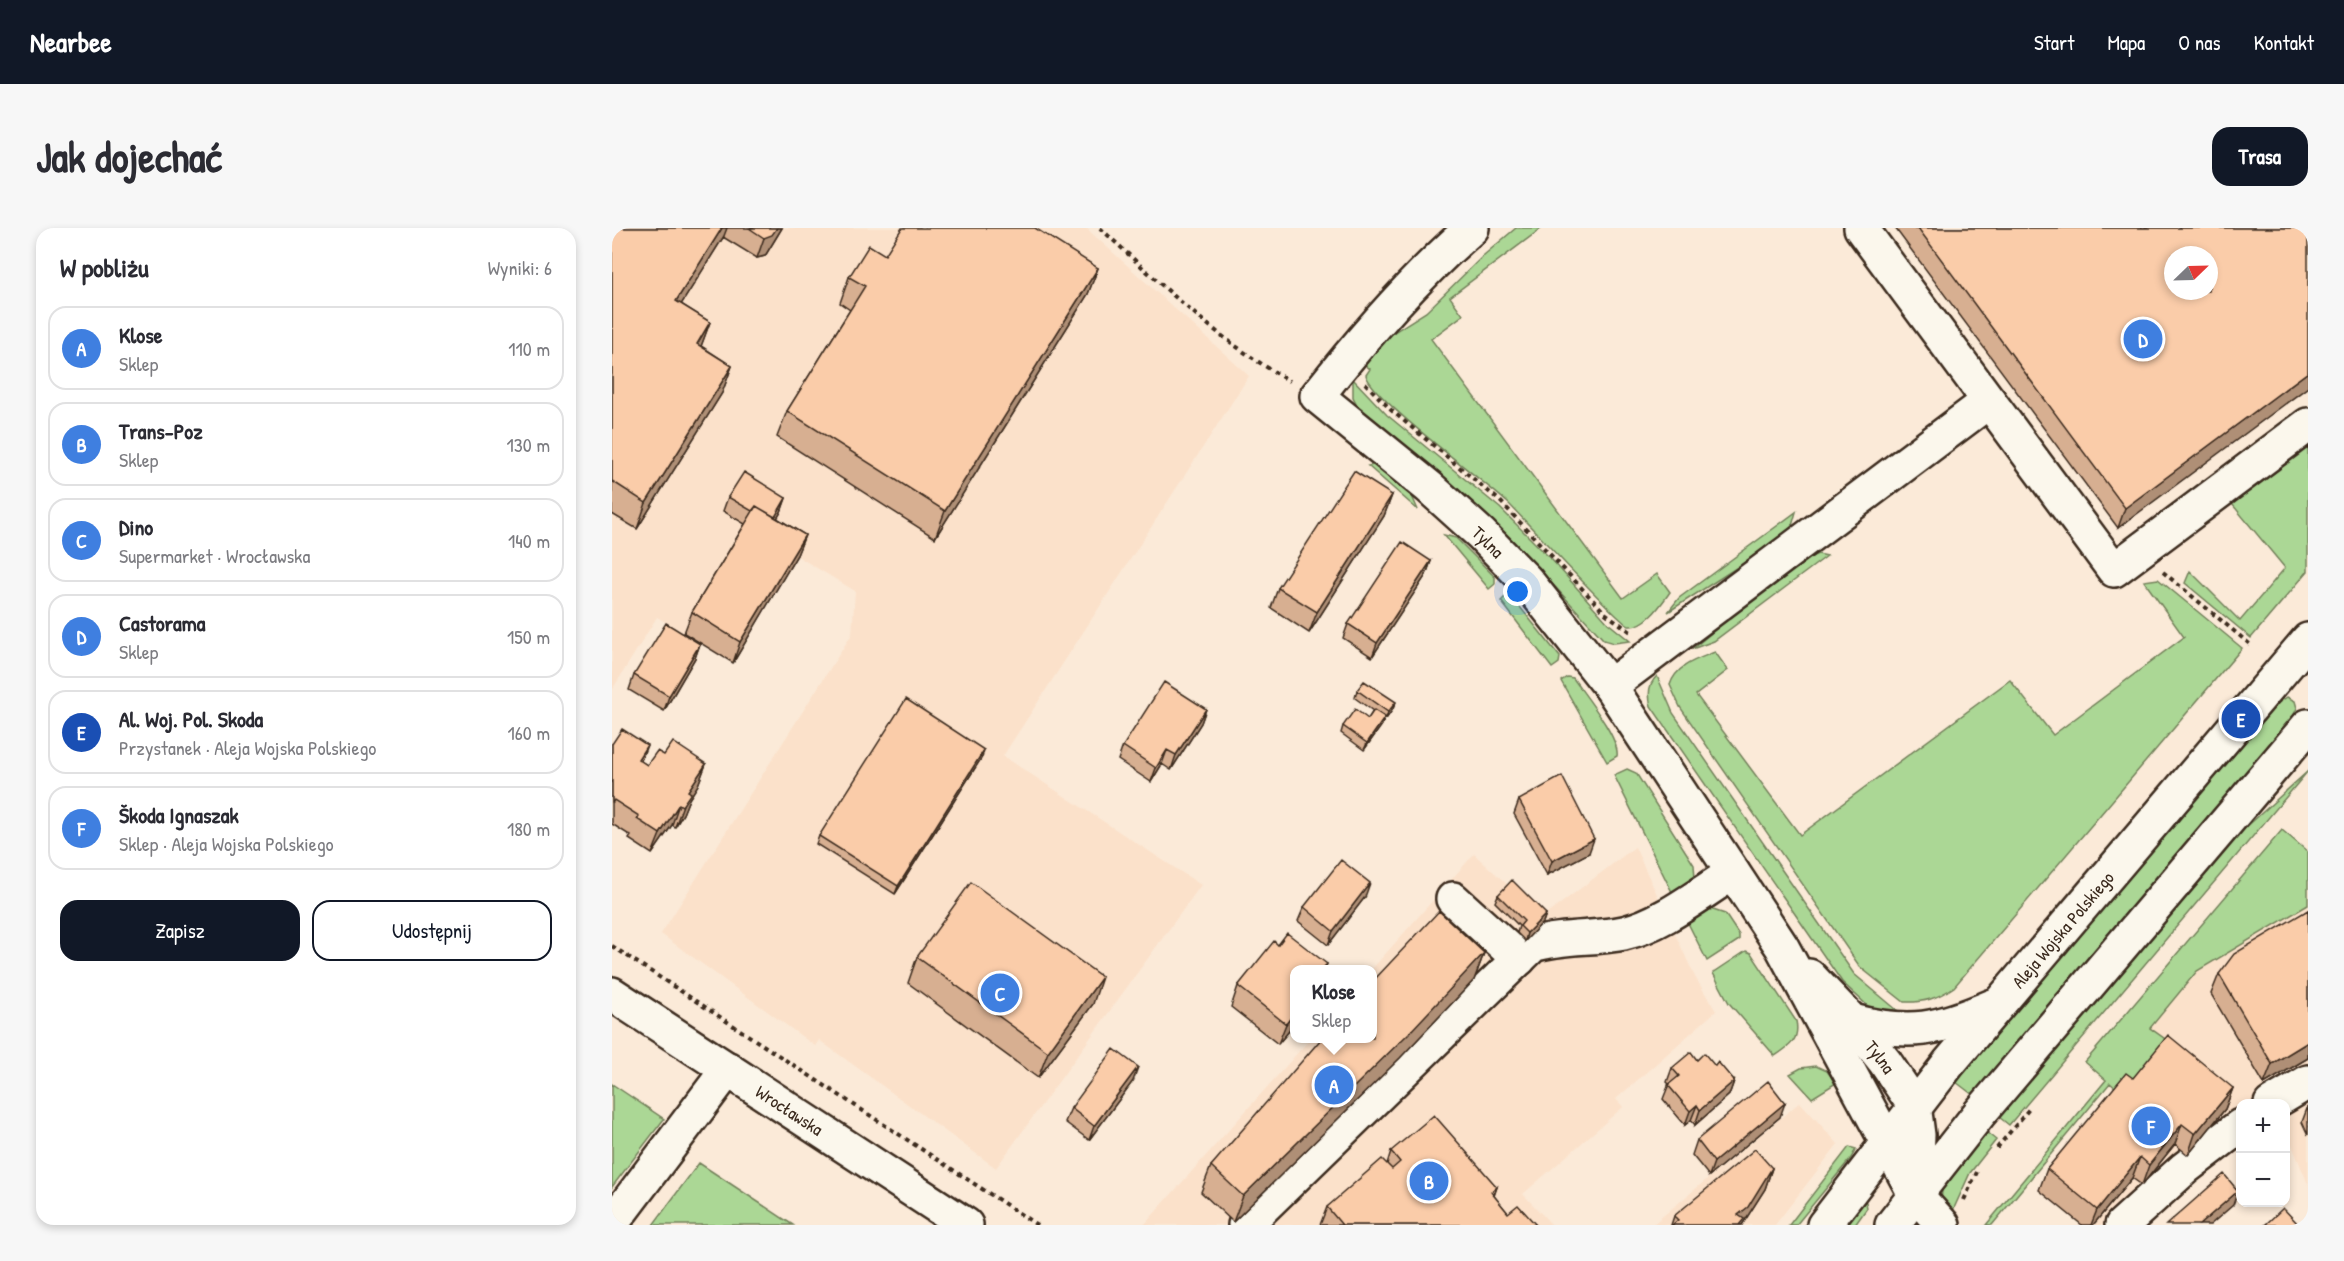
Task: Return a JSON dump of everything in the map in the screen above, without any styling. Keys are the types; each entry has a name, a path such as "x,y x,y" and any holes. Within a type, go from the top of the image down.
{"street":[{"path":"1317,396 1367,333 1414,282 1472,228"},
{"path":"1861,228 2114,570 2308,425"},
{"name":"Tylna","path":"1317,396 1429,487 1481,534 1533,588 1610,686 1782,947 1915,1194 1943,1225"},
{"path":"1610,686 1989,401"},
{"name":"Aleja Wojska Polskiego","path":"1824,1225 1914,1105 2000,1003 2305,654"},
{"path":"1892,1225 1915,1194 2308,726"},
{"path":"1245,1225 1533,945 1554,939 1584,938 1626,932 1650,924 1733,873"},
{"path":"1453,899 1519,958"},
{"name":"Tylna","path":"1782,947 1852,1021 1885,1062 1914,1105 1918,1135 1915,1194"},
{"name":"Wrocławska","path":"612,994 966,1225"},
{"path":"1852,1021 1905,1030 1928,1029 1956,1022 2000,1003"},
{"path":"612,1223 728,1069"},
{"path":"2279,1099 2308,1082"},
{"path":"2122,1225 2186,1168 2236,1130"}],"path":[{"path":"1100,228 1209,327 1236,348 1317,396"},
{"path":"2146,546 2164,575 2252,646"},
{"path":"612,946 1037,1225"}],"shaded area":[{"path":"612,228 1086,228 1249,376 1003,756 1201,885 996,1168 819,1040 815,1046 661,934 852,634 855,591 797,556 733,663 657,617 612,690"},
{"path":"1635,847 1695,977 1716,1011 1616,1099 1623,1107 1523,1194 1552,1225 1144,1225 1306,1043 1377,1043 1376,965 1474,854 1543,917"},
{"path":"2308,905 2308,1184 2290,1141 2290,1099 2236,1099 2236,1148 2196,1178 2142,1225 2082,1225 2168,1041 2150,1028 2197,971"},
{"path":"1800,1102 1838,1144 1775,1225 1652,1225"}],"green space":[{"path":"1516,228 1542,228 1450,297 1463,315 1431,339 1623,598 1657,574 1670,592 1653,614 1635,626 1629,626 1622,621 1508,503 1387,402 1366,375 1370,369 1359,360 1386,337 1426,312 1484,255"},
{"path":"1353,379 1387,415 1500,508 1552,560 1608,623 1630,641 1614,643 1604,640 1511,539 1450,484 1361,412 1353,397"},
{"path":"2308,447 2308,571 2251,638 2185,583 2190,571 2240,621 2285,568 2232,504"},
{"path":"1374,465 1412,496 1418,510 1368,466"},
{"path":"1796,512 1792,526 1781,539 1668,612 1679,598"},
{"path":"1444,535 1456,538 1495,577 1495,584 1489,589"},
{"path":"1818,554 1827,556 1714,641 1692,649 1799,561"},
{"path":"2158,579 2242,648 1954,987 1924,1001 1904,1002 1860,967 1680,707 1670,685 1682,668 1715,652 1728,670 1696,695 1800,835 2010,680 2053,735 2184,637 2144,581"},
{"path":"1505,597 1512,597 1560,657 1559,663 1552,668 1501,601"},
{"path":"1657,676 1673,713 1854,974 1897,1010 1897,1017 1870,1008 1842,982 1651,706 1650,690"},
{"path":"1567,677 1573,678 1613,738 1617,756 1607,762 1561,681"},
{"path":"2287,697 2295,701 2297,708 2292,719 1973,1095 1956,1082 2277,704"},
{"path":"1627,769 1636,773 1694,865 1695,879 1674,896 1614,775"},
{"path":"2308,771 2009,1125 1999,1117 2242,831"},
{"path":"2282,830 2308,852 2308,905 2197,971 2150,1028 2168,1041 2124,1095 2110,1083 1992,1225 1986,1225 2106,1080 2085,1062"},
{"path":"1707,908 1725,914 1739,935 1739,940 1707,961 1686,919"},
{"path":"1746,951 1751,953 1796,1021 1797,1033 1793,1042 1775,1056 1729,1003 1713,973"},
{"path":"1816,1066 1827,1071 1836,1083 1812,1098 1790,1074 1801,1068"},
{"path":"612,1084 664,1119 612,1187"},
{"path":"1986,1132 1996,1140 1970,1173 1950,1217 1941,1203 1942,1190"},
{"path":"1849,1147 1856,1149 1851,1158 1796,1225 1789,1225"},
{"path":"699,1163 793,1225 653,1225"},
{"path":"1862,1202 1866,1202 1867,1208 1855,1225 1844,1225"}],"building":[{"path":"612,228 722,228 676,301 710,322 697,344 732,366 646,503 612,481"},
{"path":"749,228 777,228 772,235 764,238"},
{"path":"902,228 1035,228 1098,268 945,511 787,411 865,286 849,277 869,245 885,255"},
{"path":"1918,228 2308,228 2308,372 2125,508"},
{"path":"1354,471 1392,495 1317,612 1278,588"},
{"path":"744,472 786,498 775,517 756,506 752,511 728,497"},
{"path":"756,506 805,535 740,642 692,612"},
{"path":"1402,542 1431,561 1377,643 1348,624"},
{"path":"666,623 700,644 669,696 634,675"},
{"path":"1364,681 1396,702 1388,712 1357,690"},
{"path":"1164,682 1206,709 1176,755 1167,750 1156,768 1123,746"},
{"path":"906,699 984,750 898,886 819,836"},
{"path":"1355,709 1368,719 1374,710 1385,717 1367,743 1343,726"},
{"path":"622,729 647,745 638,759 647,765 657,751 664,755 673,742 706,764 688,791 691,793 682,806 679,804 660,834 637,819 639,816 614,800 612,802 612,744"},
{"path":"1562,776 1594,839 1552,861 1519,800"},
{"path":"1341,860 1370,883 1333,931 1304,907"},
{"path":"1512,880 1546,914 1527,933 1520,926 1524,921 1498,895"},
{"path":"971,882 1102,977 1048,1052 917,957"},
{"path":"2308,910 2308,1042 2272,1064 2219,974 2234,954"},
{"path":"1439,911 1484,953 1410,1032 1243,1196 1211,1166 1318,1043 1377,1043 1377,977"},
{"path":"1287,933 1327,964 1290,965 1290,1019 1286,1024 1238,986 1274,941 1278,945"},
{"path":"2168,1035 2233,1088 2195,1134 2182,1124 2149,1165 2140,1157 2097,1210 2047,1169 2126,1073 2133,1078"},
{"path":"1114,1049 1138,1067 1094,1126 1071,1108"},
{"path":"1691,1052 1697,1060 1704,1053 1715,1066 1718,1062 1734,1081 1700,1110 1697,1105 1690,1111 1668,1085 1679,1076 1672,1068"},
{"path":"1768,1081 1785,1103 1714,1162 1697,1140"},
{"path":"1434,1115 1497,1187 1491,1192 1508,1213 1518,1205 1536,1225 1342,1225 1327,1207 1382,1159 1392,1169 1400,1162 1391,1151"},
{"path":"1755,1149 1772,1168 1748,1207 1738,1215 1744,1219 1739,1225 1672,1225 1678,1220 1674,1216"},
{"path":"2224,1174 2236,1189 2236,1193 2199,1225 2166,1225"},
{"path":"2283,1208 2299,1225 2265,1225"}],"place":[{"name":"Castorama","path":"2143,339"},
{"name":"Al. Woj. Pol. Skoda","path":"2241,719"},
{"name":"Dino","path":"1000,993"},
{"name":"Klose","path":"1334,1085"},
{"name":"Škoda Ignaszak","path":"2151,1126"},
{"name":"Trans-Poz","path":"1429,1181"}]}
